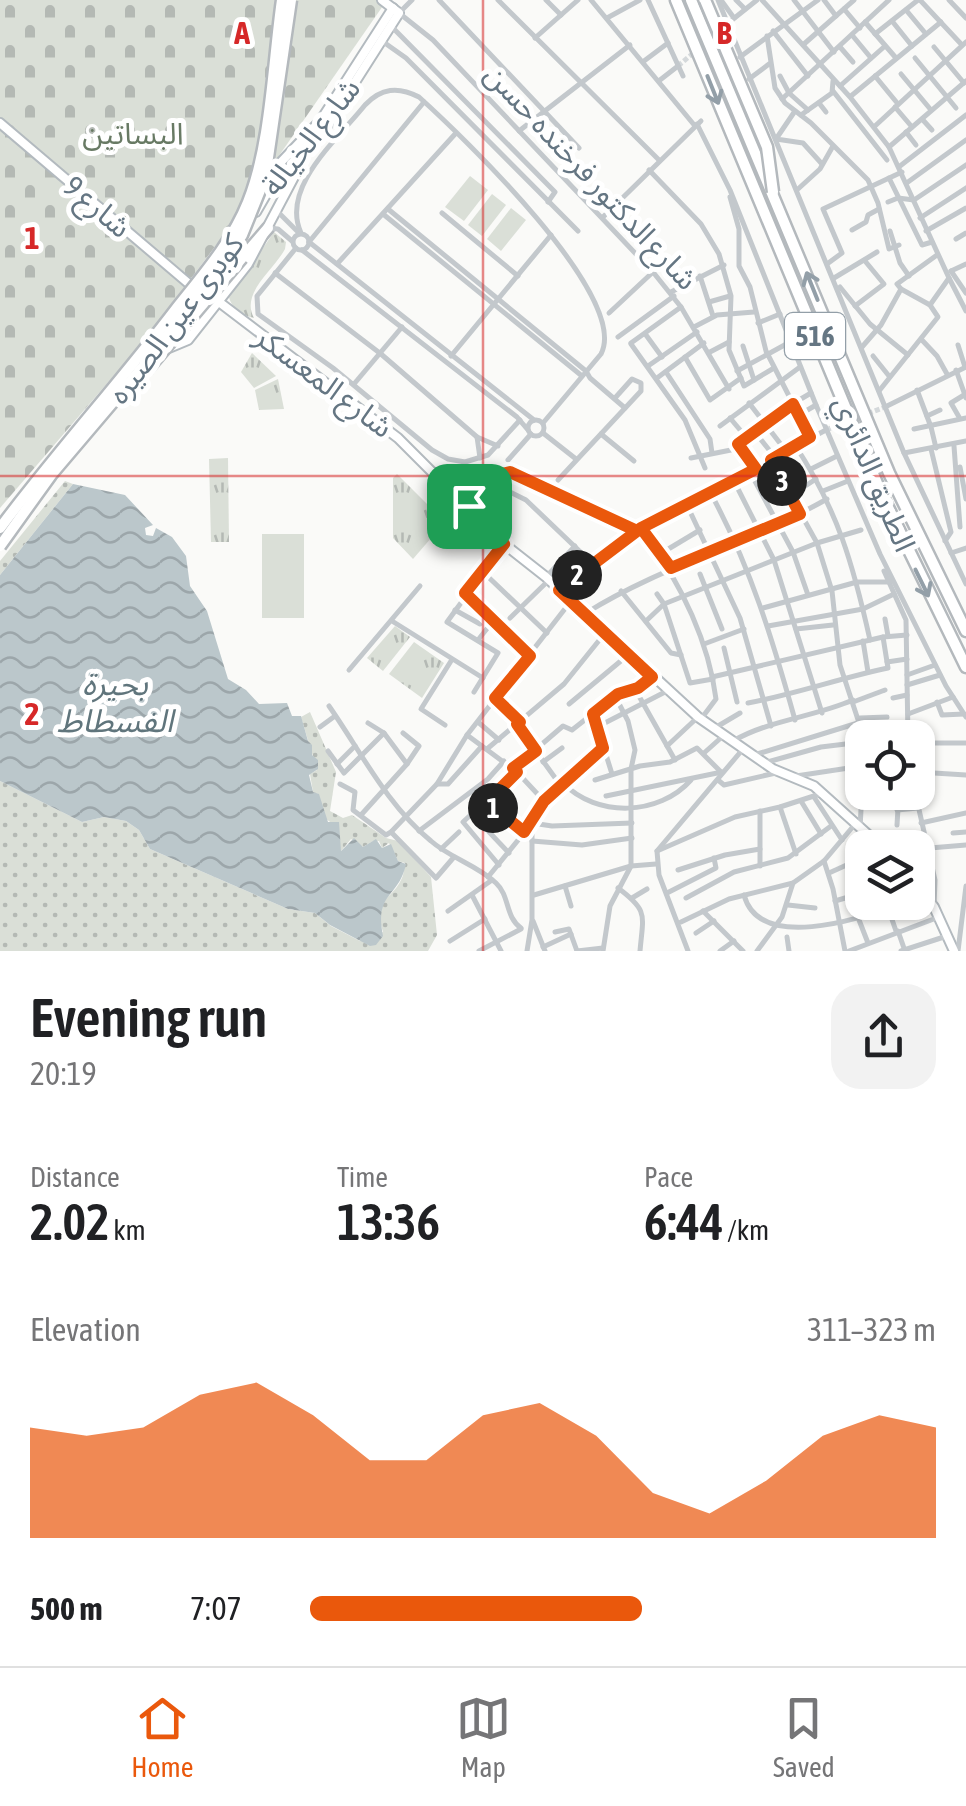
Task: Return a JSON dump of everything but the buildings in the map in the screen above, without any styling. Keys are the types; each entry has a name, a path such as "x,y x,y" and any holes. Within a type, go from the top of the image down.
{"highway":[{"name":"كوبرى عين الصيره","path":"0,528 164,325 234,231 260,160 282,0"},
{"name":"كوبرى عين الصيره","path":"0,545 234,248 256,207 268,162 291,0"},
{"name":"الطريق الدائري","path":"676,0 897,529 966,667"},
{"name":"الطريق الدائري","path":"691,0 890,473 966,631"},
{"path":"705,0 767,148 773,192"},
{"path":"134,378 162,356 268,228"}],"street":[{"path":"382,0 396,11 412,0"},
{"path":"439,0 579,148"},
{"path":"498,0 659,160"},
{"path":"546,0 561,15"},
{"path":"535,38 578,0"},
{"path":"592,0 698,124 730,190 880,554 934,665 965,716"},
{"path":"607,18 640,0"},
{"path":"648,0 683,76"},
{"path":"719,0 734,18"},
{"path":"719,0 879,392 966,584"},
{"path":"736,0 745,9"},
{"path":"727,24 759,0 850,97 890,147 966,311"},
{"path":"794,0 818,32 854,62"},
{"path":"740,57 783,23 822,0 836,16"},
{"path":"803,44 854,0"},
{"path":"782,99 888,0"},
{"path":"874,126 964,44 920,0 875,34"},
{"path":"950,0 966,18"},
{"path":"844,9 875,34 896,59"},
{"path":"905,10 926,34"},
{"name":"شارع الخيالة","path":"0,528 160,352 241,241 266,192 316,140 350,81 355,64 396,11"},
{"name":"شارع الخيالة","path":"0,545 234,236 260,186 364,69 396,11"},
{"name":"شارع الدكتور فرخنده حسن","path":"396,11 433,40 653,272 696,329 729,389"},
{"path":"892,21 912,46"},
{"path":"850,97 941,22"},
{"path":"390,26 556,192 548,202"},
{"path":"770,33 808,76"},
{"path":"770,33 771,78 782,99 872,186 888,231 890,249 898,245"},
{"path":"852,36 871,58"},
{"path":"382,41 406,58 578,232"},
{"path":"644,61 668,43"},
{"path":"519,131 630,45"},
{"path":"885,46 830,86 887,160"},
{"path":"890,147 965,82 934,47"},
{"path":"782,61 791,54"},
{"path":"916,58 956,108"},
{"path":"355,64 364,69"},
{"path":"749,80 770,64"},
{"path":"660,80 678,66"},
{"path":"901,74 932,110"},
{"path":"780,76 790,93 808,110"},
{"path":"875,76 916,145"},
{"path":"520,420 498,446 480,458 460,462 437,454 354,384 258,314 256,299 296,247 300,233 294,210 300,188 365,105 383,92 398,89 424,102 552,235 576,268 606,328 603,350 542,423 543,433 577,460"},
{"path":"776,139 798,113 833,91"},
{"path":"296,247 310,242 424,102"},
{"path":"819,102 826,112"},
{"path":"827,264 842,252 822,209 890,178 966,115"},
{"path":"922,118 932,130"},
{"name":"شارع 9","path":"0,123 195,289"},
{"path":"602,217 698,124"},
{"path":"336,265 456,133"},
{"path":"776,139 803,142 822,164"},
{"path":"160,352 188,340 254,255 316,140"},
{"path":"907,182 966,140"},
{"path":"798,189 833,146"},
{"path":"888,202 899,198 914,200 966,164"},
{"path":"648,170 701,224 724,265 731,296 728,350 745,386 774,368"},
{"path":"890,178 922,246 932,242"},
{"path":"920,218 966,188"},
{"path":"730,190 739,229 738,261 750,286 767,355 810,437"},
{"path":"852,230 880,208"},
{"path":"926,231 966,208"},
{"path":"276,211 404,325 520,420 529,432 536,436 543,433"},
{"path":"385,212 625,408"},
{"path":"442,213 518,276"},
{"path":"268,228 278,229 296,247 542,423"},
{"path":"888,231 898,245 909,276"},
{"path":"956,239 966,233"},
{"path":"451,356 552,235"},
{"path":"834,278 877,252"},
{"path":"879,392 938,317 930,305 897,284 938,254"},
{"path":"855,306 883,285 864,260"},
{"path":"930,305 949,274 966,264"},
{"path":"618,336 672,294 724,265"},
{"path":"609,313 653,272"},
{"path":"275,273 380,354 477,437 498,446"},
{"path":"949,274 966,293"},
{"path":"700,276 713,316"},
{"path":"834,278 877,330 908,356"},
{"path":"862,347 901,289"},
{"path":"709,302 731,296"},
{"name":"شارع المعسكر","path":"219,302 383,425 504,544 548,578 666,691 727,739 794,777 863,830"},
{"path":"681,307 630,345 686,420 705,468"},
{"path":"648,366 713,316 754,312"},
{"path":"758,323 780,314"},
{"path":"354,384 404,325"},
{"path":"645,334 662,357"},
{"path":"921,340 947,374"},
{"path":"709,352 729,342"},
{"path":"686,357 710,400 729,389 749,365 790,342"},
{"path":"657,378 704,343"},
{"path":"886,406 965,367 958,345"},
{"path":"743,346 754,380"},
{"path":"873,356 889,376"},
{"path":"720,426 800,367"},
{"path":"914,428 962,417 951,403 965,396 956,370"},
{"path":"666,372 710,439 712,453"},
{"path":"558,480 642,389 638,380 632,379 615,399"},
{"path":"917,390 932,426 950,532 945,541"},
{"path":"691,458 724,452 811,393"},
{"path":"749,403 786,451"},
{"path":"798,415 816,405"},
{"path":"927,416 940,410"},
{"path":"730,418 746,438"},
{"path":"508,460 534,420"},
{"path":"559,590 639,530 826,430"},
{"path":"754,431 817,543 832,590 843,677 861,720 888,717"},
{"path":"601,434 634,461"},
{"path":"477,437 480,458"},
{"path":"905,453 966,442"},
{"path":"724,443 724,452"},
{"path":"738,444 794,552 808,596"},
{"path":"795,445 828,499 843,535 863,609 868,672"},
{"path":"954,446 966,501 956,502"},
{"path":"811,469 837,456"},
{"path":"960,467 956,502 960,527"},
{"path":"469,506 510,472 639,530 660,554 671,568 703,644 715,701 667,746"},
{"path":"790,496 816,479"},
{"path":"823,491 848,481"},
{"path":"734,482 774,560 822,713"},
{"path":"493,484 526,500 592,563"},
{"path":"710,492 738,542 763,608 795,720"},
{"path":"584,614 622,591 780,525 828,499"},
{"path":"686,503 744,629 771,726"},
{"path":"660,554 700,530"},
{"path":"646,621 664,604 817,543 861,530"},
{"path":"474,692 498,653 447,622 504,544"},
{"path":"510,618 575,546"},
{"path":"951,554 966,548"},
{"path":"880,554 905,615 907,720"},
{"path":"482,570 548,633"},
{"path":"700,574 722,629"},
{"path":"763,608 857,582 890,582"},
{"path":"349,670 420,586"},
{"path":"622,591 671,653 680,655"},
{"path":"465,593 530,656"},
{"path":"657,594 692,684 867,640 907,635"},
{"path":"768,626 863,609 894,594"},
{"path":"340,784 355,792 352,808 386,836 436,784 477,721 571,601"},
{"path":"454,610 480,624"},
{"path":"748,703 888,668 885,620"},
{"path":"392,621 483,678"},
{"path":"478,640 494,621"},
{"path":"796,630 834,625"},
{"path":"703,644 744,629"},
{"path":"436,784 448,784 485,748 564,684 605,633"},
{"path":"724,648 738,702"},
{"path":"569,704 629,655"},
{"path":"888,662 907,659"},
{"path":"445,725 421,709 451,661"},
{"path":"907,675 934,665"},
{"path":"907,685 940,675"},
{"path":"499,865 463,822 563,726 572,730 615,696 652,677"},
{"path":"635,689 675,760"},
{"path":"704,753 727,739 822,713 885,690"},
{"path":"597,727 666,691"},
{"path":"893,698 908,695"},
{"path":"555,932 569,929 577,951 603,949 607,915 631,866 631,768 636,750 615,696"},
{"path":"907,714 952,697"},
{"path":"495,698 562,784 584,801 633,808 670,798 691,780"},
{"path":"937,702 942,716 965,716"},
{"path":"329,706 406,817 441,850 490,878 505,894 512,919 521,928"},
{"path":"714,729 740,713"},
{"path":"593,714 612,774"},
{"path":"320,727 336,716"},
{"path":"477,721 499,740"},
{"path":"368,723 384,733 407,764"},
{"path":"753,755 845,725"},
{"path":"328,750 344,773 384,733"},
{"path":"361,815 420,745 404,733"},
{"path":"467,735 515,770 544,801"},
{"path":"935,742 966,743"},
{"path":"764,763 845,743"},
{"path":"337,764 356,746"},
{"path":"544,762 562,748"},
{"path":"448,911 490,878 544,801 603,748"},
{"path":"594,780 675,760 696,748 723,772"},
{"path":"688,951 656,864 657,851 743,749"},
{"path":"420,831 504,762"},
{"path":"794,777 845,769"},
{"path":"606,796 723,772"},
{"path":"718,780 725,785 780,772"},
{"path":"935,773 966,775"},
{"path":"497,793 506,802"},
{"path":"657,851 735,817 818,794 831,826 842,840"},
{"path":"487,802 524,832"},
{"path":"800,802 821,834"},
{"path":"780,807 796,854"},
{"path":"680,923 744,894 792,883 824,860 858,825 860,810"},
{"path":"897,824 898,810"},
{"path":"919,810 923,830"},
{"path":"760,812 760,866"},
{"path":"922,823 966,812"},
{"path":"472,814 508,853"},
{"path":"532,823 632,823"},
{"path":"527,951 532,920 532,823"},
{"path":"686,898 724,876 796,854 831,826"},
{"path":"391,832 436,878 454,857"},
{"path":"441,850 460,832"},
{"path":"952,833 966,832"},
{"path":"532,842 582,846 632,838"},
{"path":"935,847 966,845"},
{"path":"678,870 714,858 760,850"},
{"path":"666,893 715,868 714,858"},
{"path":"824,860 849,951 937,912"},
{"path":"532,895 631,866 656,864"},
{"path":"828,874 845,866"},
{"path":"935,880 937,912 956,951"},
{"path":"757,951 786,905 792,883"},
{"path":"564,886 571,906"},
{"path":"618,888 642,910 640,951"},
{"path":"632,898 647,889"},
{"path":"956,951 964,923 966,890"},
{"path":"472,894 501,951"},
{"path":"744,894 755,922 770,934 788,937 840,928 859,920 868,943"},
{"path":"835,901 845,898"},
{"path":"786,905 815,908"},
{"path":"703,910 743,951"},
{"path":"450,940 485,919"},
{"path":"479,951 532,920"},
{"path":"532,920 544,949 571,934"},
{"path":"893,920 903,951 947,936"},
{"path":"696,932 714,921"},
{"path":"788,937 790,951"},
{"path":"720,951 734,941"}],"green space":[{"name":"البساتين","path":"0,0 387,0 226,232 147,337 0,508"},
{"path":"470,176 488,190 464,221 445,207"},
{"path":"492,194 506,205 482,236 468,225"},
{"path":"511,208 526,220 501,251 487,239"},
{"path":"274,232 286,242 285,249 255,291 251,300 254,318 238,311 229,297"},
{"path":"252,353 276,376 254,388 241,372"},
{"path":"278,379 284,409 259,410 255,390"},
{"path":"228,458 229,542 211,542 209,459"},
{"path":"397,474 445,522 413,559 393,538 393,478"},
{"path":"65,481 73,484 0,575 0,561"},
{"path":"262,534 304,534 304,618 262,618"},
{"path":"395,626 410,637 383,671 367,658"},
{"path":"414,642 444,663 422,698 389,674"},
{"path":"310,712 336,772 330,811 343,818 352,815 386,838 398,841 431,877 437,935 428,951 0,951 0,781 82,822 104,817 126,821 139,830 150,849 288,909 315,913 360,941 383,932 381,906 401,880 405,863 398,861 389,843 382,848 379,841 363,847 351,839 341,851 333,824 326,819 318,794 313,792 310,774 317,770 301,717"}],"water":[{"name":"بحيرة الفسطاط","path":"73,484 125,495 153,525 145,528 146,535 153,536 156,528 172,537 186,556 190,586 207,611 228,679 259,704 287,703 292,716 301,716 312,755 318,760 318,769 309,775 313,792 319,794 328,822 339,822 341,851 354,838 363,847 376,839 382,848 391,844 398,861 406,864 384,903 383,936 376,945 370,946 315,913 288,909 150,849 139,830 126,821 104,817 82,822 0,781 0,575"}],"tunnel":[{"path":"678,66 698,49"},
{"path":"826,430 885,407"}],"route":[{"path":"469,506 502,474 510,472 637,531 641,528 671,568 800,514 771,460 810,437 793,404 783,409 738,444 756,469 641,528 559,590 652,677 638,688 618,694 593,714 603,748 544,801 524,832 487,802 517,772 513,768 536,751 517,724 520,722 495,698 530,656 465,593 504,544 469,506"}]}
